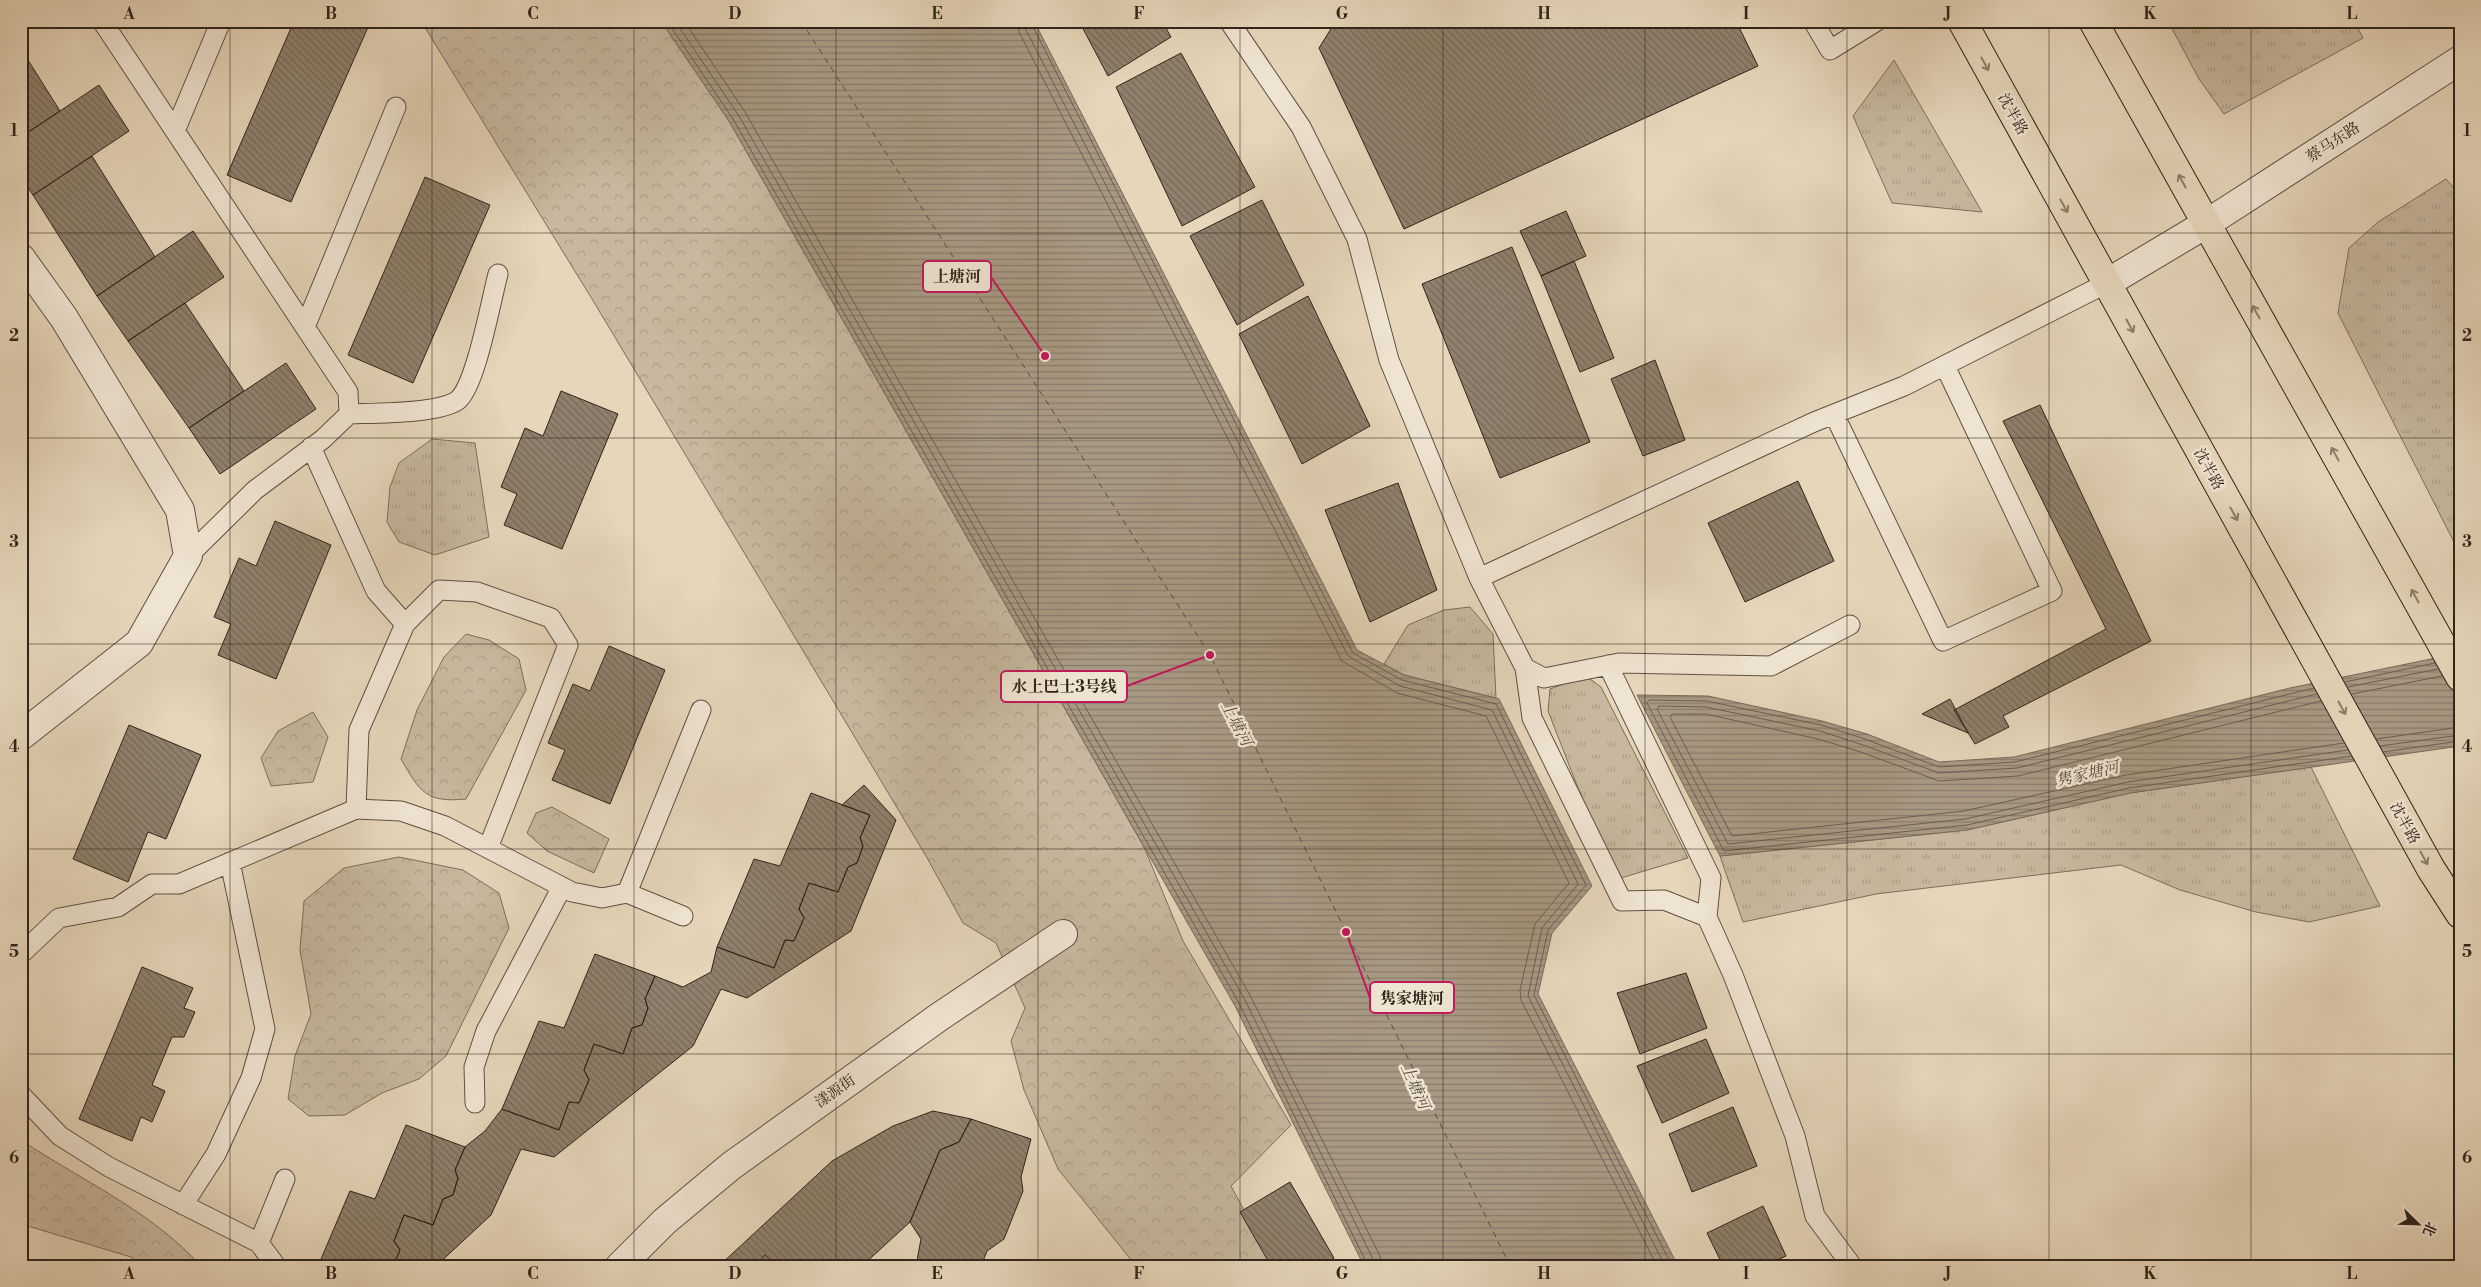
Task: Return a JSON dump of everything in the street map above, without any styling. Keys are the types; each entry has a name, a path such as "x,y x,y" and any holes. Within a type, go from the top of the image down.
{"main road":[{"name":"沈半路","path":"1962,21 2431,870 2460,914"},
{"path":"2093,21 2460,677"}],"street":[{"name":"蔡马东路","path":"2107,283 2206,224 2460,60"},
{"path":"21,258 64,318 180,510 188,556 139,643 21,736"},
{"name":"漾源街","path":"620,1266 665,1221 731,1166 939,1017 1063,934"}],"lane":[{"path":"102,21 348,392 349,414"},
{"path":"175,131 221,21"},
{"path":"1229,21 1301,127 1357,239 1389,360 1479,578 1525,668 1532,718 1622,901 1664,900 1707,916"},
{"path":"1813,21 1830,50 1877,21"},
{"path":"305,327 396,107"},
{"path":"188,556 255,490 311,447 349,414 431,410 458,400 471,379 498,274"},
{"path":"1479,578 1834,414 1904,386 2107,283"},
{"path":"1834,414 1943,641 2052,591 1945,366"},
{"path":"311,447 376,591 405,624"},
{"path":"356,808 359,730 405,624 439,590 477,592 551,618 568,645 488,848"},
{"path":"1525,668 1544,678 1619,663 1771,666 1850,626"},
{"path":"1608,665 1711,878 1707,916 1733,975 1795,1136 1815,1216 1852,1266"},
{"path":"627,893 702,710"},
{"path":"21,954 59,918 118,907 152,884 179,884 356,808 402,811 444,826 572,892 602,898 627,893 683,916"},
{"path":"183,1205 216,1154 251,1078 265,1030 230,862"},
{"path":"476,1102 474,1067 486,1031 562,887"},
{"path":"21,1095 60,1136 109,1167 259,1243 276,1266"},
{"path":"259,1243 285,1179"}],"green space":[{"path":"421,21 661,21 729,121 1144,847 1183,941 1291,1125 1231,1186 1274,1266 1136,1266 1058,1169 1024,1090 1011,1041 1025,1008 996,943 963,923 926,856 592,299"},
{"path":"2168,21 2354,21 2363,38 2224,114 2199,79"},
{"path":"1894,60 1982,212 1892,203 1853,116"},
{"path":"2446,179 2460,195 2460,554 2338,313 2349,248 2378,222"},
{"path":"432,439 475,443 489,537 435,555 399,542 387,522 390,487 399,463"},
{"path":"1470,607 1493,634 1496,698 1404,675 1384,664 1408,625 1444,610"},
{"path":"466,634 489,640 519,659 526,690 466,799 442,799 433,797 419,787 401,759 417,710 444,657"},
{"path":"1586,676 1601,687 1688,858 1614,880 1548,711 1550,689"},
{"path":"313,712 328,737 313,782 271,786 261,758 278,731"},
{"path":"2311,767 2380,906 2309,922 2256,912 2180,890 2121,865 1876,894 1743,922 1720,856 1967,830 2130,793"},
{"path":"552,807 609,839 594,873 547,851 527,833 536,813"},
{"path":"399,857 463,870 499,893 509,928 446,1056 419,1079 382,1093 345,1115 309,1116 288,1099 295,1056 311,1014 300,950 304,901 344,868"},
{"path":"21,1140 138,1212 181,1246 201,1266 143,1266 131,1257 21,1224"}],"water":[{"path":"661,21 1034,21 1357,650 1404,675 1499,699 1592,886 1552,933 1538,994 1678,1266 1364,1266 1235,1006 729,121"},
{"path":"2460,653 2460,746 2130,793 1967,830 1720,856 1637,695 1708,696 1822,721 1867,734 1939,762 2014,757 2290,688"}],"building":[{"path":"294,21 360,21 369,25 291,202 227,175"},
{"path":"1079,21 1162,21 1171,37 1108,76"},
{"path":"1344,21 1736,21 1758,66 1404,229 1319,48 1332,27"},
{"path":"21,49 60,111 21,137"},
{"path":"1181,53 1255,187 1182,226 1116,87"},
{"path":"99,85 129,131 33,195 21,177 21,137"},
{"path":"92,156 155,257 97,296 33,195"},
{"path":"425,177 490,205 413,383 348,355"},
{"path":"1262,200 1304,285 1237,325 1190,236"},
{"path":"1566,211 1586,256 1541,276 1520,231"},
{"path":"193,231 224,277 128,341 97,296"},
{"path":"1512,247 1590,442 1500,478 1422,284"},
{"path":"1574,261 1614,358 1580,372 1541,276"},
{"path":"1308,296 1370,426 1302,464 1239,334"},
{"path":"185,303 244,391 189,428 128,341"},
{"path":"1655,360 1685,440 1643,456 1611,379"},
{"path":"286,363 316,409 220,474 189,428"},
{"path":"561,391 618,414 562,549 504,525 517,494 501,487 525,428 543,436"},
{"path":"2040,405 2151,641 2003,716 2009,727 1975,744 1954,710 2106,629 2003,421"},
{"path":"1798,481 1834,561 1745,602 1708,523"},
{"path":"1398,483 1437,590 1370,622 1325,510"},
{"path":"275,521 331,545 276,679 218,655 231,624 214,617 239,558 256,566"},
{"path":"609,646 665,670 610,804 552,780 565,750 548,743 573,684 590,691"},
{"path":"1950,699 1968,733 1922,714"},
{"path":"129,725 201,755 166,839 148,832 128,882 73,859"},
{"path":"864,785 896,820 851,931 747,998 721,989 693,1046 554,1157 521,1149 491,1215 436,1266 393,1266 400,1250 394,1241 404,1215 433,1225 443,1199 453,1195 458,1178 455,1170 465,1147 485,1131 502,1109 559,1130 569,1102 579,1103 589,1080 584,1070 594,1044 623,1054 632,1028 642,1025 648,1008 645,999 655,976 683,987 711,972 717,947 774,968 785,940 794,941 804,918 799,909 809,883 838,892 848,867 857,863 863,846 860,838 870,815 842,805"},
{"path":"811,793 870,815 860,838 863,846 857,863 848,867 838,892 809,883 799,909 804,918 794,941 785,940 774,968 717,947 754,859 780,866"},
{"path":"595,954 655,976 645,999 648,1008 642,1025 632,1028 623,1054 594,1044 584,1070 589,1080 579,1103 569,1102 559,1130 502,1109 539,1021 564,1028"},
{"path":"142,967 193,988 184,1008 195,1012 184,1037 172,1037 152,1085 165,1091 152,1122 141,1117 132,1141 79,1119"},
{"path":"1686,973 1707,1028 1640,1054 1617,993"},
{"path":"1706,1039 1729,1093 1662,1123 1637,1066"},
{"path":"1733,1107 1757,1166 1692,1192 1669,1134"},
{"path":"933,1111 971,1119 959,1142 940,1150 910,1222 862,1266 776,1266 765,1255 754,1266 719,1266 832,1161 893,1126"},
{"path":"971,1119 1031,1139 1021,1177 1023,1191 1004,1239 987,1251 981,1266 916,1266 921,1239 910,1222 940,1150 959,1142"},
{"path":"406,1125 465,1147 455,1170 458,1178 453,1195 443,1199 433,1225 404,1215 394,1241 400,1250 393,1266 318,1266 350,1191 375,1199"},
{"path":"1290,1182 1334,1258 1324,1266 1271,1266 1240,1212"},
{"path":"1763,1206 1786,1256 1764,1266 1723,1266 1707,1233"},
{"path":"765,1255 776,1266 754,1266"}],"ferry route":[{"path":"801,21 1210,655 1510,1266"}],"place":[{"name":"上塘河","path":"1045,356"},
{"name":"水上巴士3号线","path":"1210,655"},
{"name":"隽家塘河","path":"1346,932"}]}
